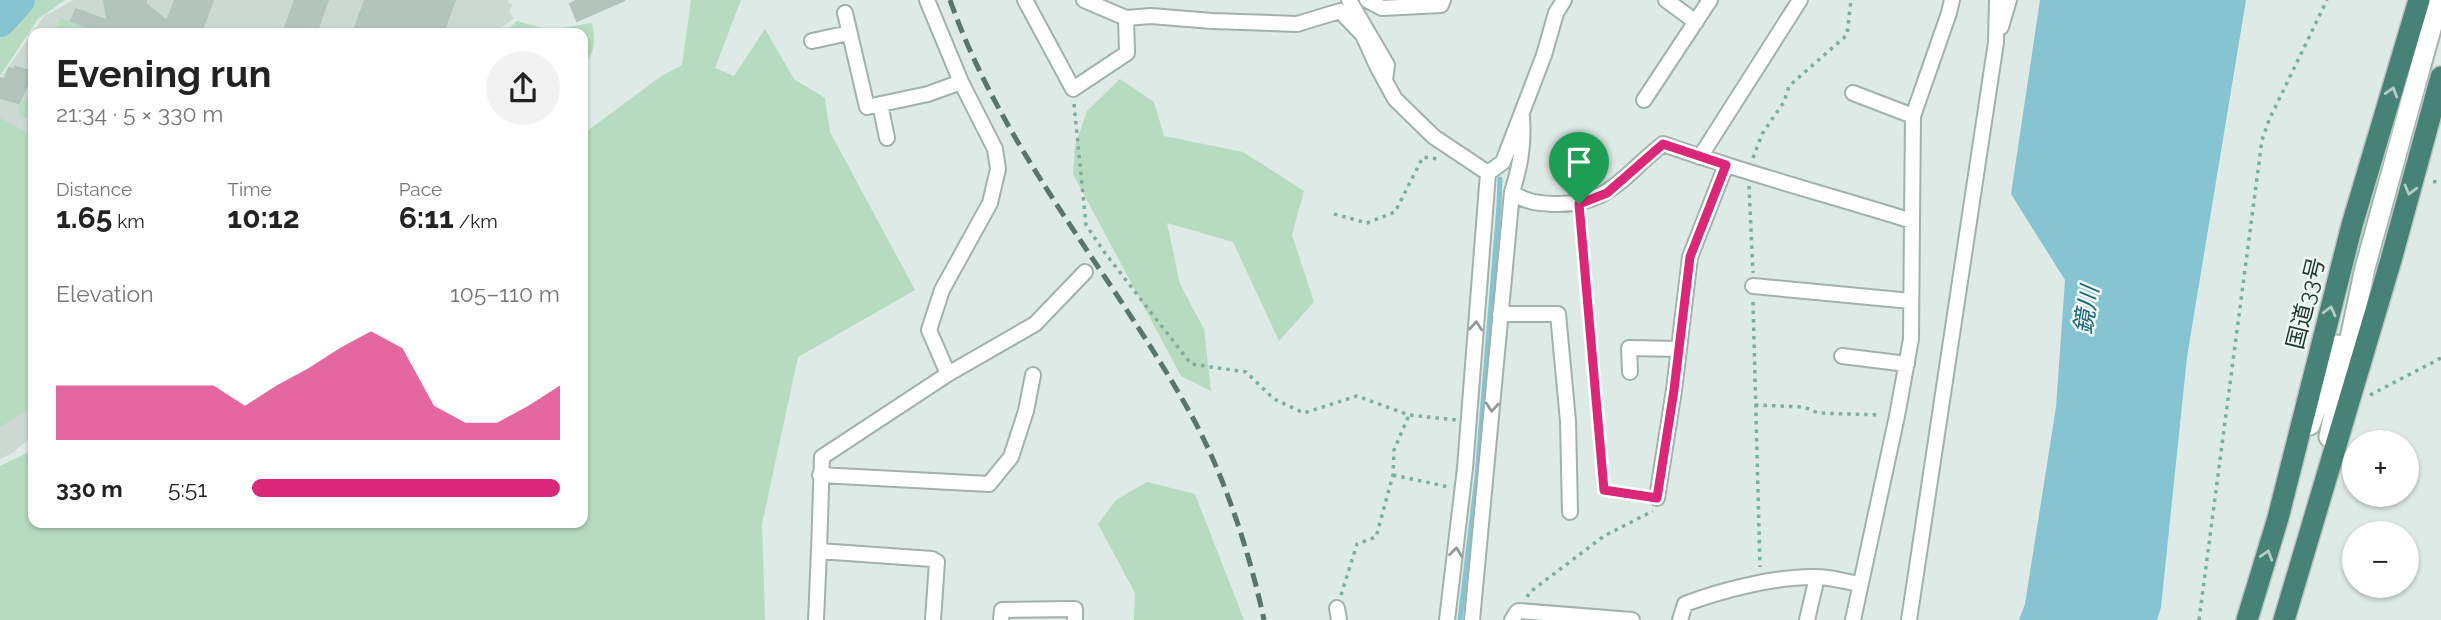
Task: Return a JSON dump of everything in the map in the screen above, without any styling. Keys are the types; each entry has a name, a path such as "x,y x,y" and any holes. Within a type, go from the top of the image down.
{"highway":[{"name":"国道33号","path":"2247,620 2278,518 2352,225 2419,0"},
{"path":"2284,620 2391,260 2441,77"}],"main road":[{"path":"2310,528 2365,268 2439,0"},
{"path":"2278,518 2365,268"}],"street":[{"path":"927,0 961,82 995,149 998,169 990,203 942,290 929,330 948,374"},
{"path":"1025,0 1073,89 1127,53 1126,18"},
{"path":"1084,0 1126,18 1151,16 1297,24 1340,12 1363,35 1395,99 1434,137 1488,173"},
{"path":"1349,0 1387,65 1385,80"},
{"path":"1367,0 1382,8 1441,5 1443,0"},
{"path":"1447,620 1463,490 1488,173 1503,162 1544,55 1556,13 1564,0"},
{"path":"1667,0 1696,22"},
{"path":"1644,100 1710,0"},
{"path":"1700,157 1800,0"},
{"path":"1853,620 1911,339 1913,116 1952,0"},
{"path":"1909,620 1996,41 1997,0"},
{"path":"1996,41 2009,0"},
{"path":"845,13 867,107 928,94 961,82"},
{"path":"812,41 849,33"},
{"path":"1853,93 1913,116"},
{"path":"880,104 887,138"},
{"path":"1472,620 1511,192 1520,167 1524,142 1522,112"},
{"path":"1511,192 1529,202 1579,204 1607,193 1663,144 1912,221"},
{"path":"1657,498 1690,257 1726,165"},
{"path":"816,620 822,457 948,374 1035,324 1085,272"},
{"path":"1753,286 1911,301"},
{"path":"1500,314 1558,314 1568,421 1570,512"},
{"path":"1630,372 1629,348 1679,349"},
{"path":"1842,356 1907,364"},
{"path":"820,475 989,484 1010,457 1026,411 1033,375"},
{"path":"818,551 932,559 937,562 933,620"},
{"path":"1680,620 1685,604 1761,583 1817,577 1860,584"},
{"path":"1807,620 1817,577"},
{"path":"1463,620 1475,589"},
{"path":"1001,620 1002,610 1075,609 1075,620"},
{"path":"1516,616 1632,620"}],"path":[{"path":"2199,620 2262,141 2269,120 2327,0"},
{"path":"1073,89 1086,225 1191,363 1247,372 1274,399 1304,413 1357,396 1409,415 1468,421"},
{"path":"1334,214 1367,223 1384,217 1395,212 1423,157 1461,157"},
{"path":"2433,182 2441,181"},
{"path":"1516,616 1530,592 1604,536 1657,508 1657,498 1604,490 1579,204"},
{"path":"2370,395 2441,358"},
{"path":"1755,405 1804,407 1818,413 1897,416"},
{"path":"1338,614 1357,544 1376,537 1393,475 1394,450 1409,415"},
{"path":"1393,475 1463,490"}],"shaded area":[{"path":"74,0 509,0 508,3 513,4 509,12 514,18 501,28 36,28 44,16"},
{"path":"28,39 28,440 0,459 0,79"}],"green space":[{"path":"22,0 65,0 38,19 32,28 28,28 28,34 0,76 0,30"},
{"path":"691,0 741,0 715,68 734,76 765,29 794,79 825,98 830,132 915,290 798,357 762,524 765,620 0,620 0,466 28,452 28,528 588,528 588,130 660,77 682,65"},
{"path":"60,18 87,28 56,28"},
{"path":"517,21 542,28 509,28"},
{"path":"592,23 594,40 588,59 588,28 561,28"},
{"path":"1120,79 1154,102 1164,136 1243,152 1304,191 1292,235 1314,302 1279,341 1233,242 1167,223 1180,284 1204,329 1211,391 1181,376 1073,174 1075,146 1087,111"},
{"path":"23,100 28,100 28,119 19,114 19,106"},
{"path":"0,118 28,134 28,409 0,427"},
{"path":"1147,482 1195,494 1244,620 1134,620 1135,593 1098,524 1116,500"}],"water":[{"name":"鏡川","path":"2040,0 2246,0 2187,357 2161,607 2157,620 2019,620 2025,604 2056,407 2065,280 2011,194"}],"building":[{"path":"104,0 146,0 146,4 167,21 175,0 213,0 203,28 90,28 71,21 76,9 108,21"},
{"path":"295,0 328,0 318,28 285,28"},
{"path":"365,0 455,0 445,28 355,28"},
{"path":"578,0 625,0 577,21 570,4"},
{"path":"15,67 28,71 28,83 19,103 0,98 0,78 5,80 9,68 14,70"}],"waterway":[{"path":"0,21 19,0"},
{"path":"1460,620 1477,477 1500,179"}],"railway":[{"path":"950,0 972,55 999,109 1060,210 1159,360 1201,434 1234,513 1264,620"}],"route":[{"path":"1663,144 1726,165 1690,257 1674,390 1657,498 1604,490 1579,204 1607,193 1663,144"}]}
